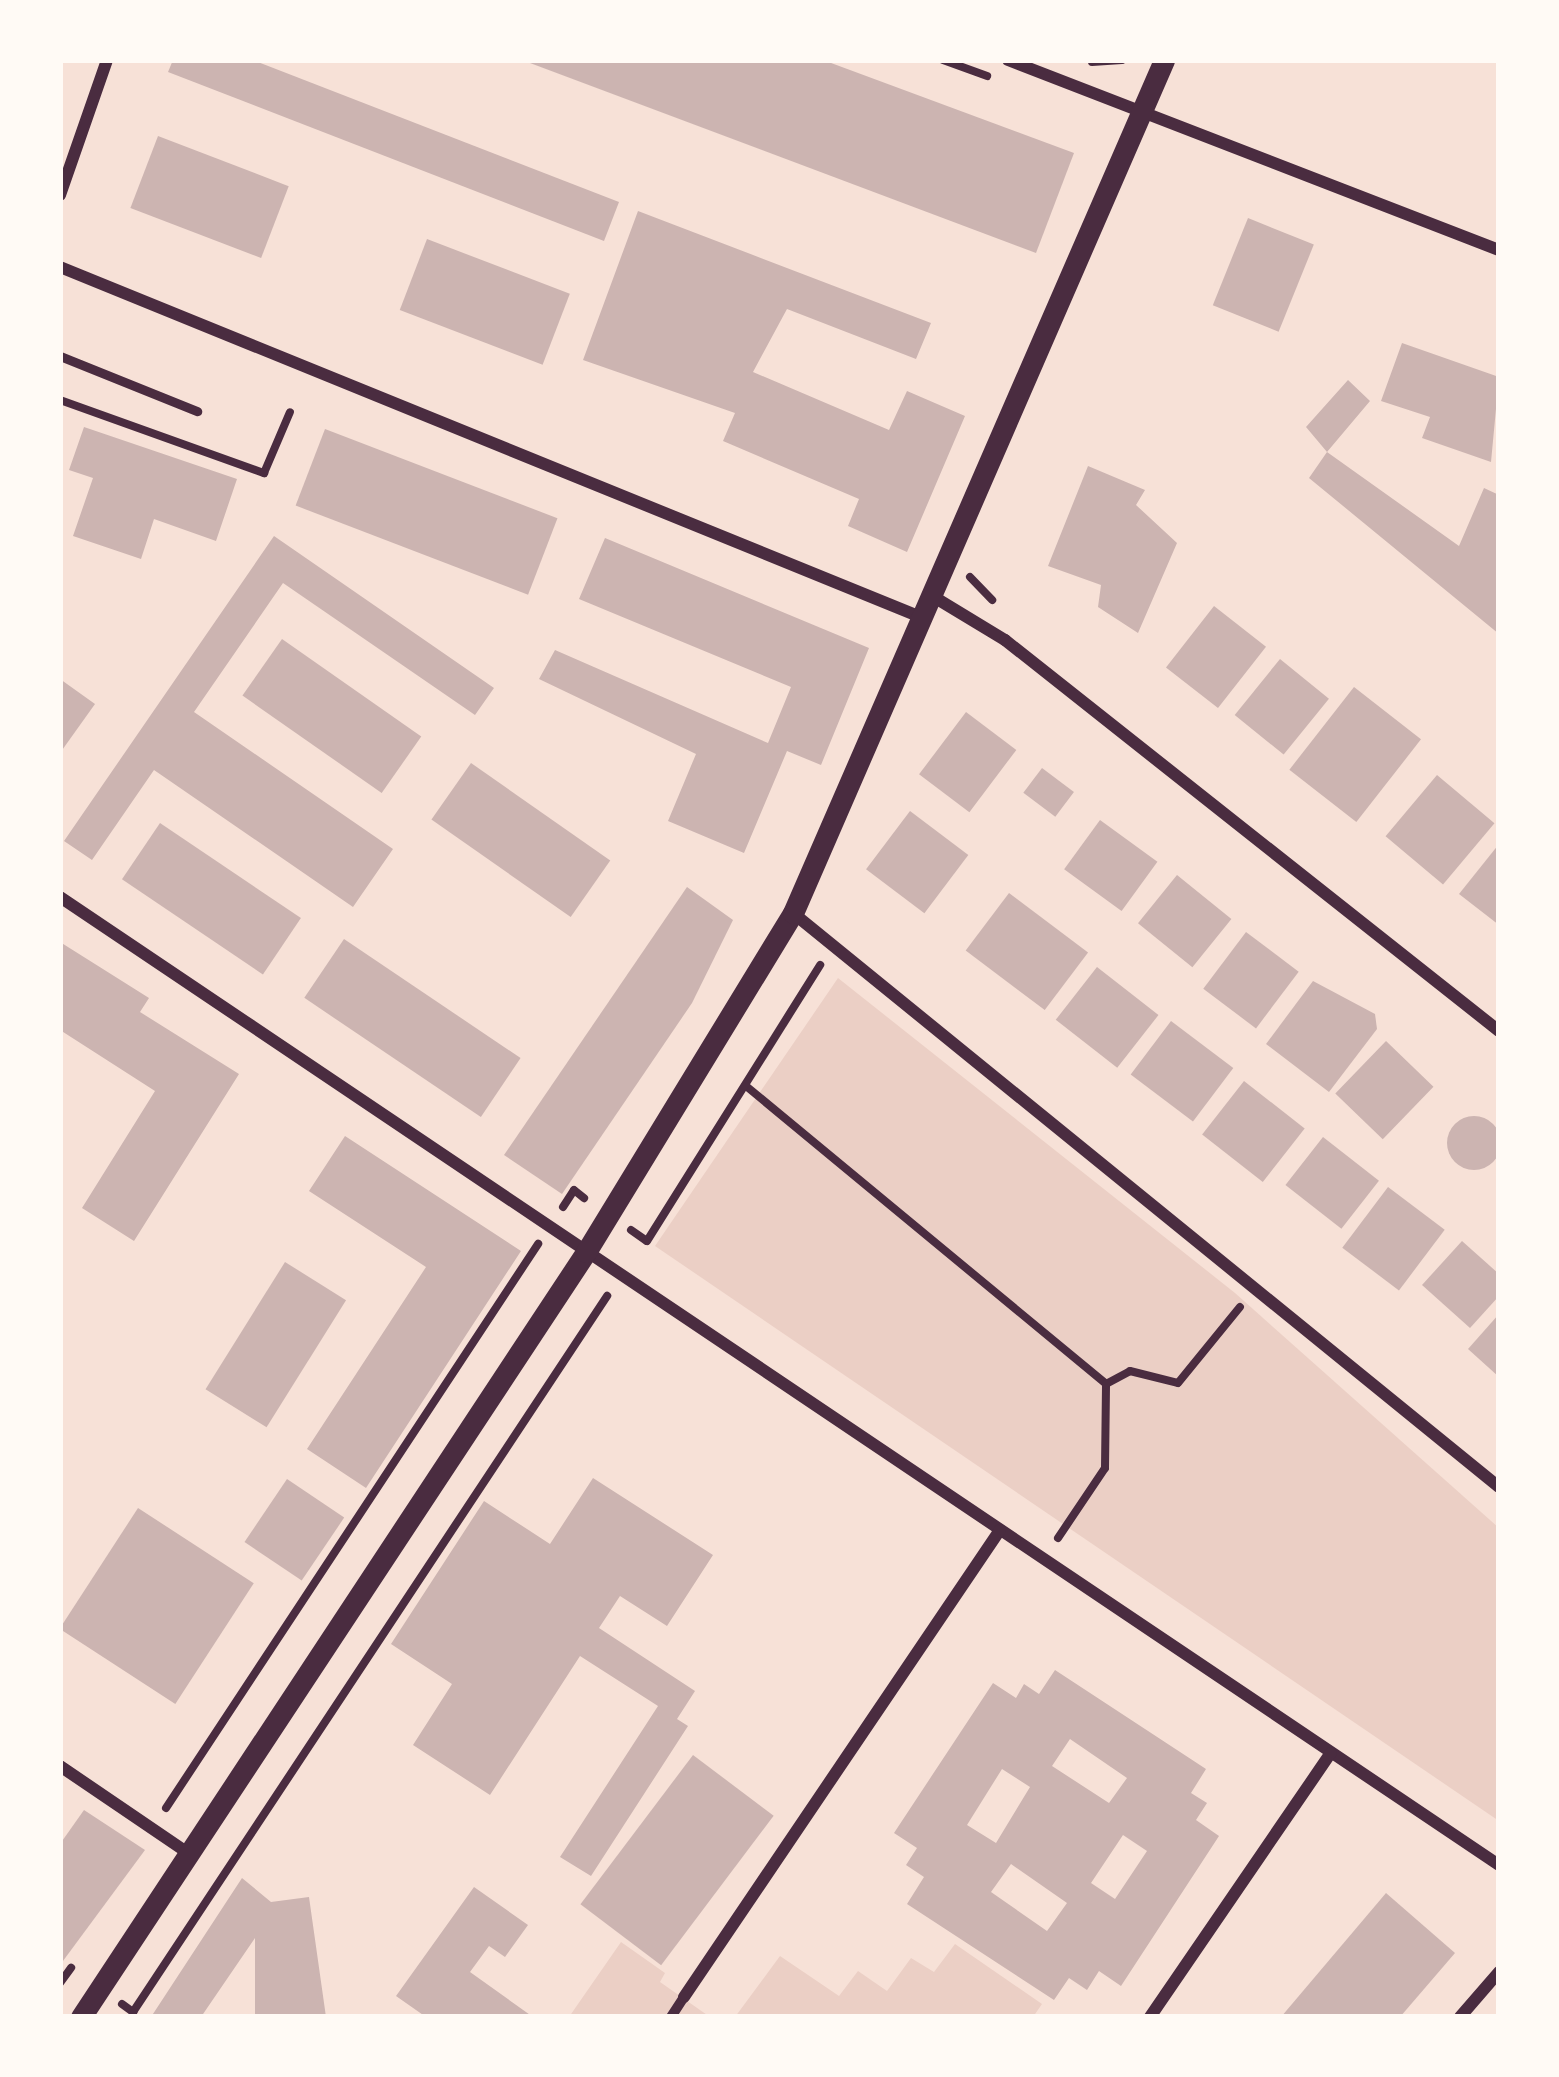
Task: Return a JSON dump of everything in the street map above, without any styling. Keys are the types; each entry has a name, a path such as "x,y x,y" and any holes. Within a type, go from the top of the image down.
{"street":[{"path":"60,195 107,60"},
{"path":"1008,60 1499,250"},
{"path":"81,2017 185,1851 586,1252 793,913 928,593 1164,60"},
{"path":"60,267 360,385 918,616"},
{"path":"928,593 981,624 1499,1030"},
{"path":"60,897 1499,1865"},
{"path":"793,913 1260,1282 1499,1487"},
{"path":"677,2015 684,1997 1000,1530"},
{"path":"1150,2017 1331,1753"},
{"path":"60,1766 185,1851"},
{"path":"1460,2017 1499,1972"}],"lane":[{"path":"60,356 197,411"}],"path":[{"path":"1075,85 1084,62 1122,60"},
{"path":"948,548 976,562 970,577 993,597 981,624"},
{"path":"60,1984 71,1967 132,2015 647,1241 832,945"},
{"path":"746,1086 1106,1384"},
{"path":"152,1829 574,1190 647,1241"},
{"path":"1106,1384 1130,1371 1178,1383 1260,1282"},
{"path":"1043,1559 1106,1468 1106,1384"}],"shaded area":[{"path":"838,978 1235,1293 1499,1528 1499,1821 655,1246"},
{"path":"621,1942 665,1973 660,1982 710,2017 569,2017"},
{"path":"955,1944 1042,2004 1033,2017 735,2017 780,1956 839,1996 858,1971 887,1991 911,1958 934,1972"}],"building":[{"path":"173,60 253,60 619,202 604,241 168,72"},
{"path":"522,60 823,60 1074,153 1036,253"},
{"path":"158,136 289,186 261,258 130,208"},
{"path":"638,211 931,323 916,359 787,309 753,372 889,430 907,391 965,416 907,552 848,526 859,499 723,441 735,413 583,360"},
{"path":"1248,218 1314,245 1279,332 1213,305"},
{"path":"427,239 570,294 543,365 400,310"},
{"path":"1402,343 1499,377 1491,462 1422,438 1430,417 1381,401"},
{"path":"1348,380 1370,401 1327,452 1306,427"},
{"path":"84,427 237,479 216,541 154,519 141,559 73,536 93,478 69,470"},
{"path":"325,429 557,518 528,595 296,506"},
{"path":"1327,452 1459,546 1484,488 1499,495 1499,634 1309,478"},
{"path":"1088,466 1145,490 1136,505 1177,543 1138,633 1098,607 1101,585 1048,566"},
{"path":"274,536 494,688 475,715 283,583 194,712 393,849 353,907 154,770 92,860 64,841"},
{"path":"605,538 869,648 821,765 787,751 744,853 668,821 696,754 539,679 555,650 768,743 791,687 579,599"},
{"path":"1214,606 1266,647 1218,708 1166,667"},
{"path":"282,639 421,737 382,793 242,696"},
{"path":"1280,659 1329,699 1284,755 1235,715"},
{"path":"60,679 95,704 60,753"},
{"path":"1354,687 1421,739 1356,822 1289,770"},
{"path":"966,712 1016,750 969,812 919,774"},
{"path":"471,763 610,861 571,917 431,820"},
{"path":"1042,768 1074,792 1055,817 1023,793"},
{"path":"1437,775 1494,823 1443,884 1386,836"},
{"path":"910,811 968,855 924,913 866,869"},
{"path":"1100,820 1157,862 1122,911 1064,869"},
{"path":"160,823 301,918 263,974 122,879"},
{"path":"1499,844 1499,925 1459,894"},
{"path":"1177,875 1231,919 1192,967 1138,923"},
{"path":"687,887 733,920 692,1003 562,1194 504,1155"},
{"path":"1009,893 1088,953 1045,1010 966,951"},
{"path":"1246,932 1299,972 1256,1028 1203,989"},
{"path":"344,939 521,1058 481,1117 304,998"},
{"path":"60,942 149,998 140,1012 239,1074 134,1241 82,1208 155,1091 60,1030"},
{"path":"1097,967 1158,1015 1117,1068 1056,1020"},
{"path":"1313,981 1375,1014 1377,1029 1329,1092 1266,1044"},
{"path":"1171,1021 1233,1068 1193,1121 1131,1075"},
{"path":"1386,1041 1433,1087 1383,1139 1335,1094"},
{"path":"1244,1081 1305,1128 1263,1182 1202,1135"},
{"path":"1474,1116 1493,1124 1501,1143 1493,1162 1474,1170 1455,1162 1447,1143 1455,1124"},
{"path":"345,1136 521,1251 366,1488 307,1449 426,1267 309,1191"},
{"path":"1323,1137 1379,1181 1341,1229 1285,1185"},
{"path":"1388,1187 1445,1230 1399,1290 1342,1248"},
{"path":"1462,1241 1499,1274 1499,1296 1470,1328 1422,1285"},
{"path":"285,1262 346,1300 267,1427 206,1389"},
{"path":"1499,1314 1499,1377 1468,1349"},
{"path":"593,1478 713,1555 667,1626 620,1596 599,1628 695,1691 677,1719 688,1726 591,1876 560,1857 658,1706 580,1656 490,1795 413,1745 452,1684 391,1644 484,1501 550,1544"},
{"path":"287,1479 344,1518 302,1581 245,1542"},
{"path":"138,1508 254,1583 175,1704 60,1629"},
{"path":"1055,1670 1206,1769 1191,1793 1207,1803 1196,1820 1219,1836 1121,1986 1099,1971 1087,1990 1069,1978 1054,2000 907,1904 924,1877 906,1865 917,1848 894,1833 993,1683 1016,1698 1024,1684 1039,1694","holes":["1070,1739 1127,1778 1109,1803 1052,1766","1002,1769 1030,1787 996,1843 967,1825","1123,1835 1147,1851 1115,1899 1091,1883","1011,1864 1067,1903 1047,1931 991,1892"]},
{"path":"693,1755 774,1816 661,1965 580,1904"},
{"path":"84,1810 145,1850 60,1965 60,1844"},
{"path":"242,1878 271,1902 309,1897 326,2017 255,2017 255,1938 201,2017 151,2017"},
{"path":"474,1887 528,1925 505,1957 489,1946 470,1972 533,2017 426,2017 396,1996"},
{"path":"1386,1893 1455,1953 1400,2017 1281,2017"}]}
